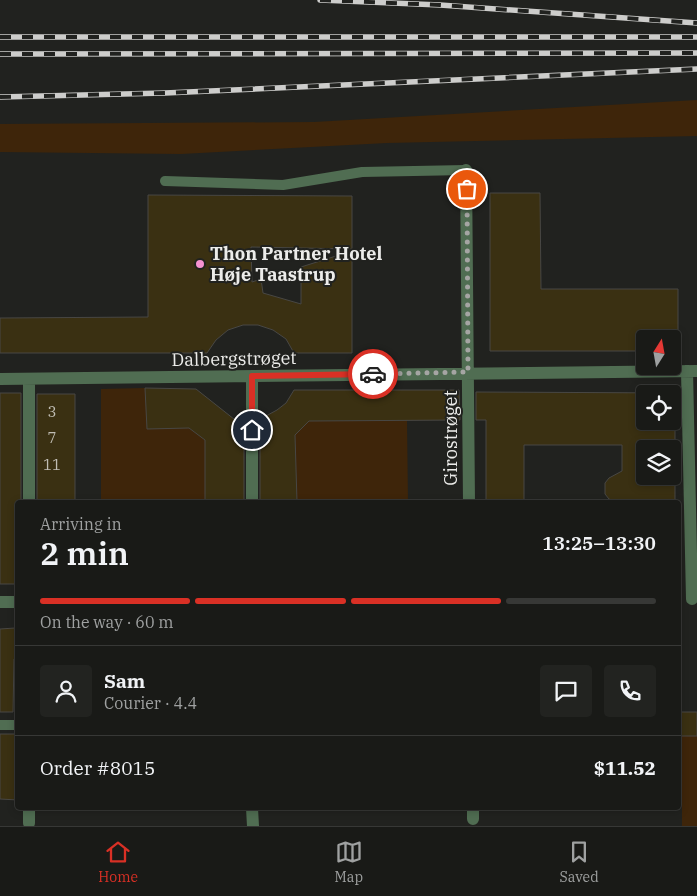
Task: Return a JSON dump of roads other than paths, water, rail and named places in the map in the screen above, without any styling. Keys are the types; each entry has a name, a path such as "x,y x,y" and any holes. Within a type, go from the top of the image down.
{"street":[{"path":"466,170 468,372"},
{"path":"689,599 692,371"},
{"name":"Dalbergstrøget","path":"0,379 468,372 692,371"},
{"name":"Girostrøget","path":"468,372 468,500"},
{"path":"252,376 252,500"},
{"path":"28,379 29,500"},
{"path":"0,602 15,602"},
{"path":"30,810 30,823"},
{"path":"252,810 252,826"}],"lane":[{"path":"165,181 283,185 362,172 466,170"},
{"path":"0,725 15,725"}],"railway":[{"path":"320,0 440,5 697,23"},
{"path":"0,37 697,37"},
{"path":"0,54 697,53"},
{"path":"0,97 165,93 697,69"}],"place":[{"name":"Thon Partner Hotel Høje Taastrup","path":"200,264"}]}
